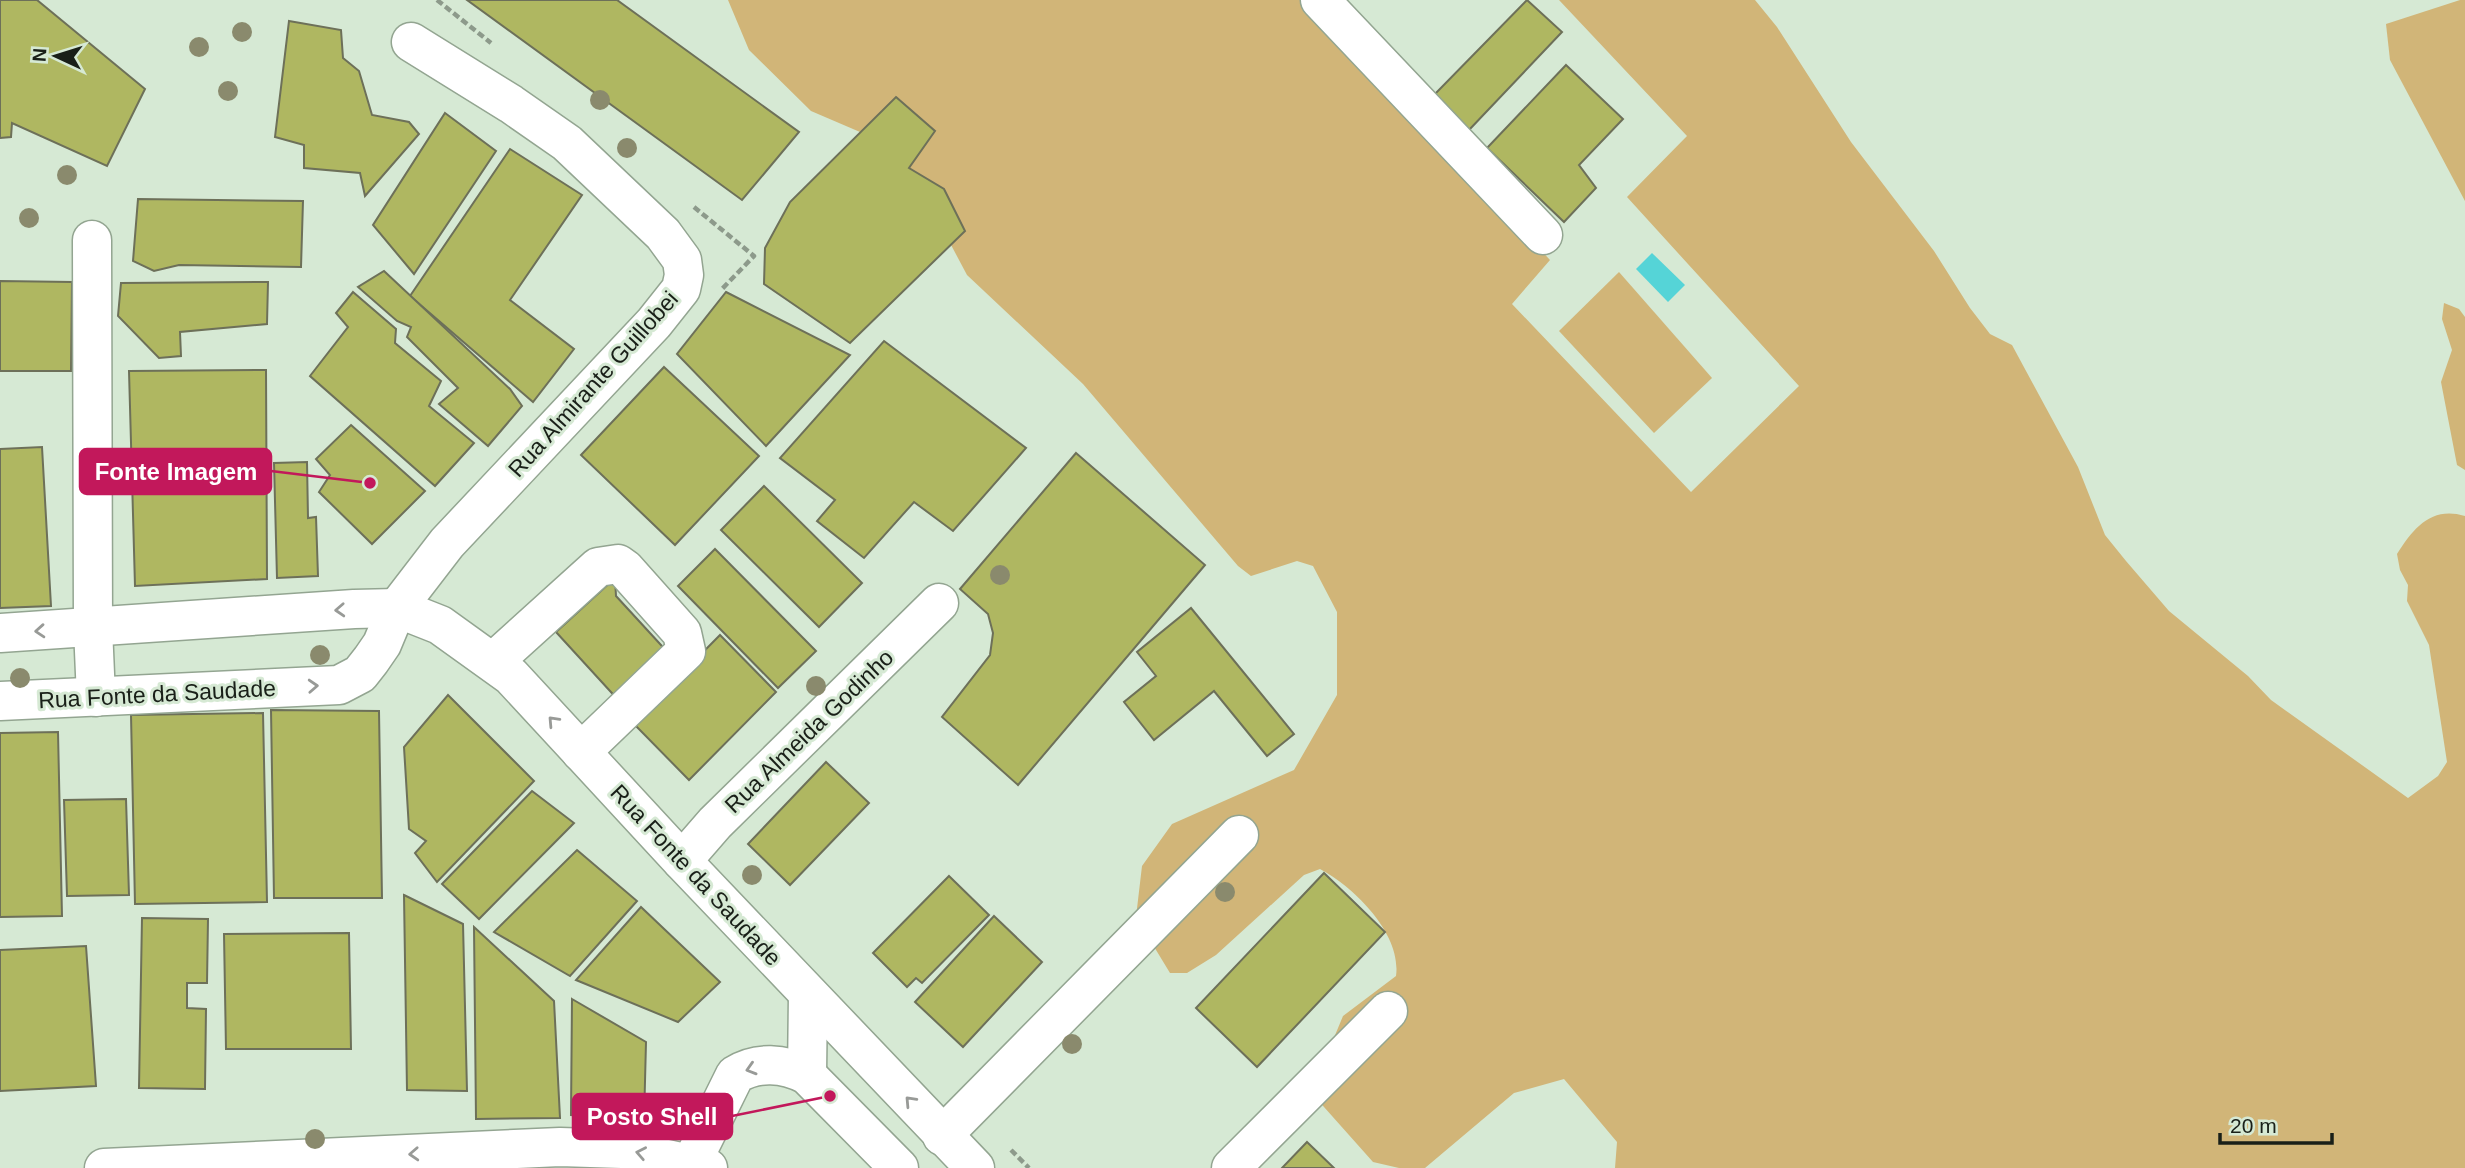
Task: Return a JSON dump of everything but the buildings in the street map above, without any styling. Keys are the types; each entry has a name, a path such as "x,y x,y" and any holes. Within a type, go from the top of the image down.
{"main road":[{"path":"1320,0 1543,235"},
{"name":"Rua Almirante Guillobei","path":"397,608 447,543 674,300 684,275 682,260 663,234 567,144 411,42"},
{"path":"92,240 93,628 96,697"},
{"path":"494,661 598,567 618,564 625,569 682,633 686,651 581,752"},
{"name":"Rua Almeida Godinho","path":"682,861 715,823 939,603"},
{"name":"Rua Fonte da Saudade","path":"0,701 339,685 360,674 371,660 382,644 397,608"},
{"name":"Rua Fonte da Saudade","path":"0,633 397,608 440,625 494,661 808,994 962,1142"},
{"path":"104,1168 560,1147 622,1149 700,1166 735,1075 748,1067 769,1065 790,1066 807,1075 834,1105 898,1166 962,1142 1239,835"},
{"path":"807,1075 808,994"},
{"path":"1231,1168 1388,1011"}],"path":[{"path":"437,0 500,51"},
{"path":"690,205 754,256 715,296"},
{"path":"962,1142 1029,1168"}],"shaded area":[{"path":"728,0 1308,0 1550,260 1512,304 1691,492 1799,386 1627,197 1687,136 1559,0 1755,0 1777,27 1851,142 1934,251 1970,308 1990,334 2012,345 2078,467 2105,535 2126,561 2169,611 2248,676 2271,700 2408,798 2438,776 2447,762 2429,645 2407,601 2408,585 2400,570 2397,554 2410,535 2425,521 2443,514 2465,516 2465,1168 1615,1168 1617,1142 1564,1079 1514,1093 1425,1168 1399,1168 1373,1162 1316,1098 1316,1081 1343,1016 1396,976 1396,960 1384,928 1361,900 1320,869 1304,875 1216,955 1187,973 1170,973 1136,917 1142,866 1172,824 1294,770 1337,695 1337,612 1313,566 1297,561 1251,576 1238,566 1083,384 967,275 933,211 860,132 811,111 749,50"},
{"path":"2465,0 2465,201 2390,60 2386,24"},
{"path":"1619,272 1712,378 1654,433 1559,331"},
{"path":"2444,303 2459,309 2465,317 2465,470 2457,465 2441,382 2452,350 2442,319"}],"water":[{"path":"1652,253 1685,285 1668,302 1636,269"}],"place":[{"name":"Fonte Imagem","path":"370,483"},
{"name":"Posto Shell","path":"830,1096"}]}
